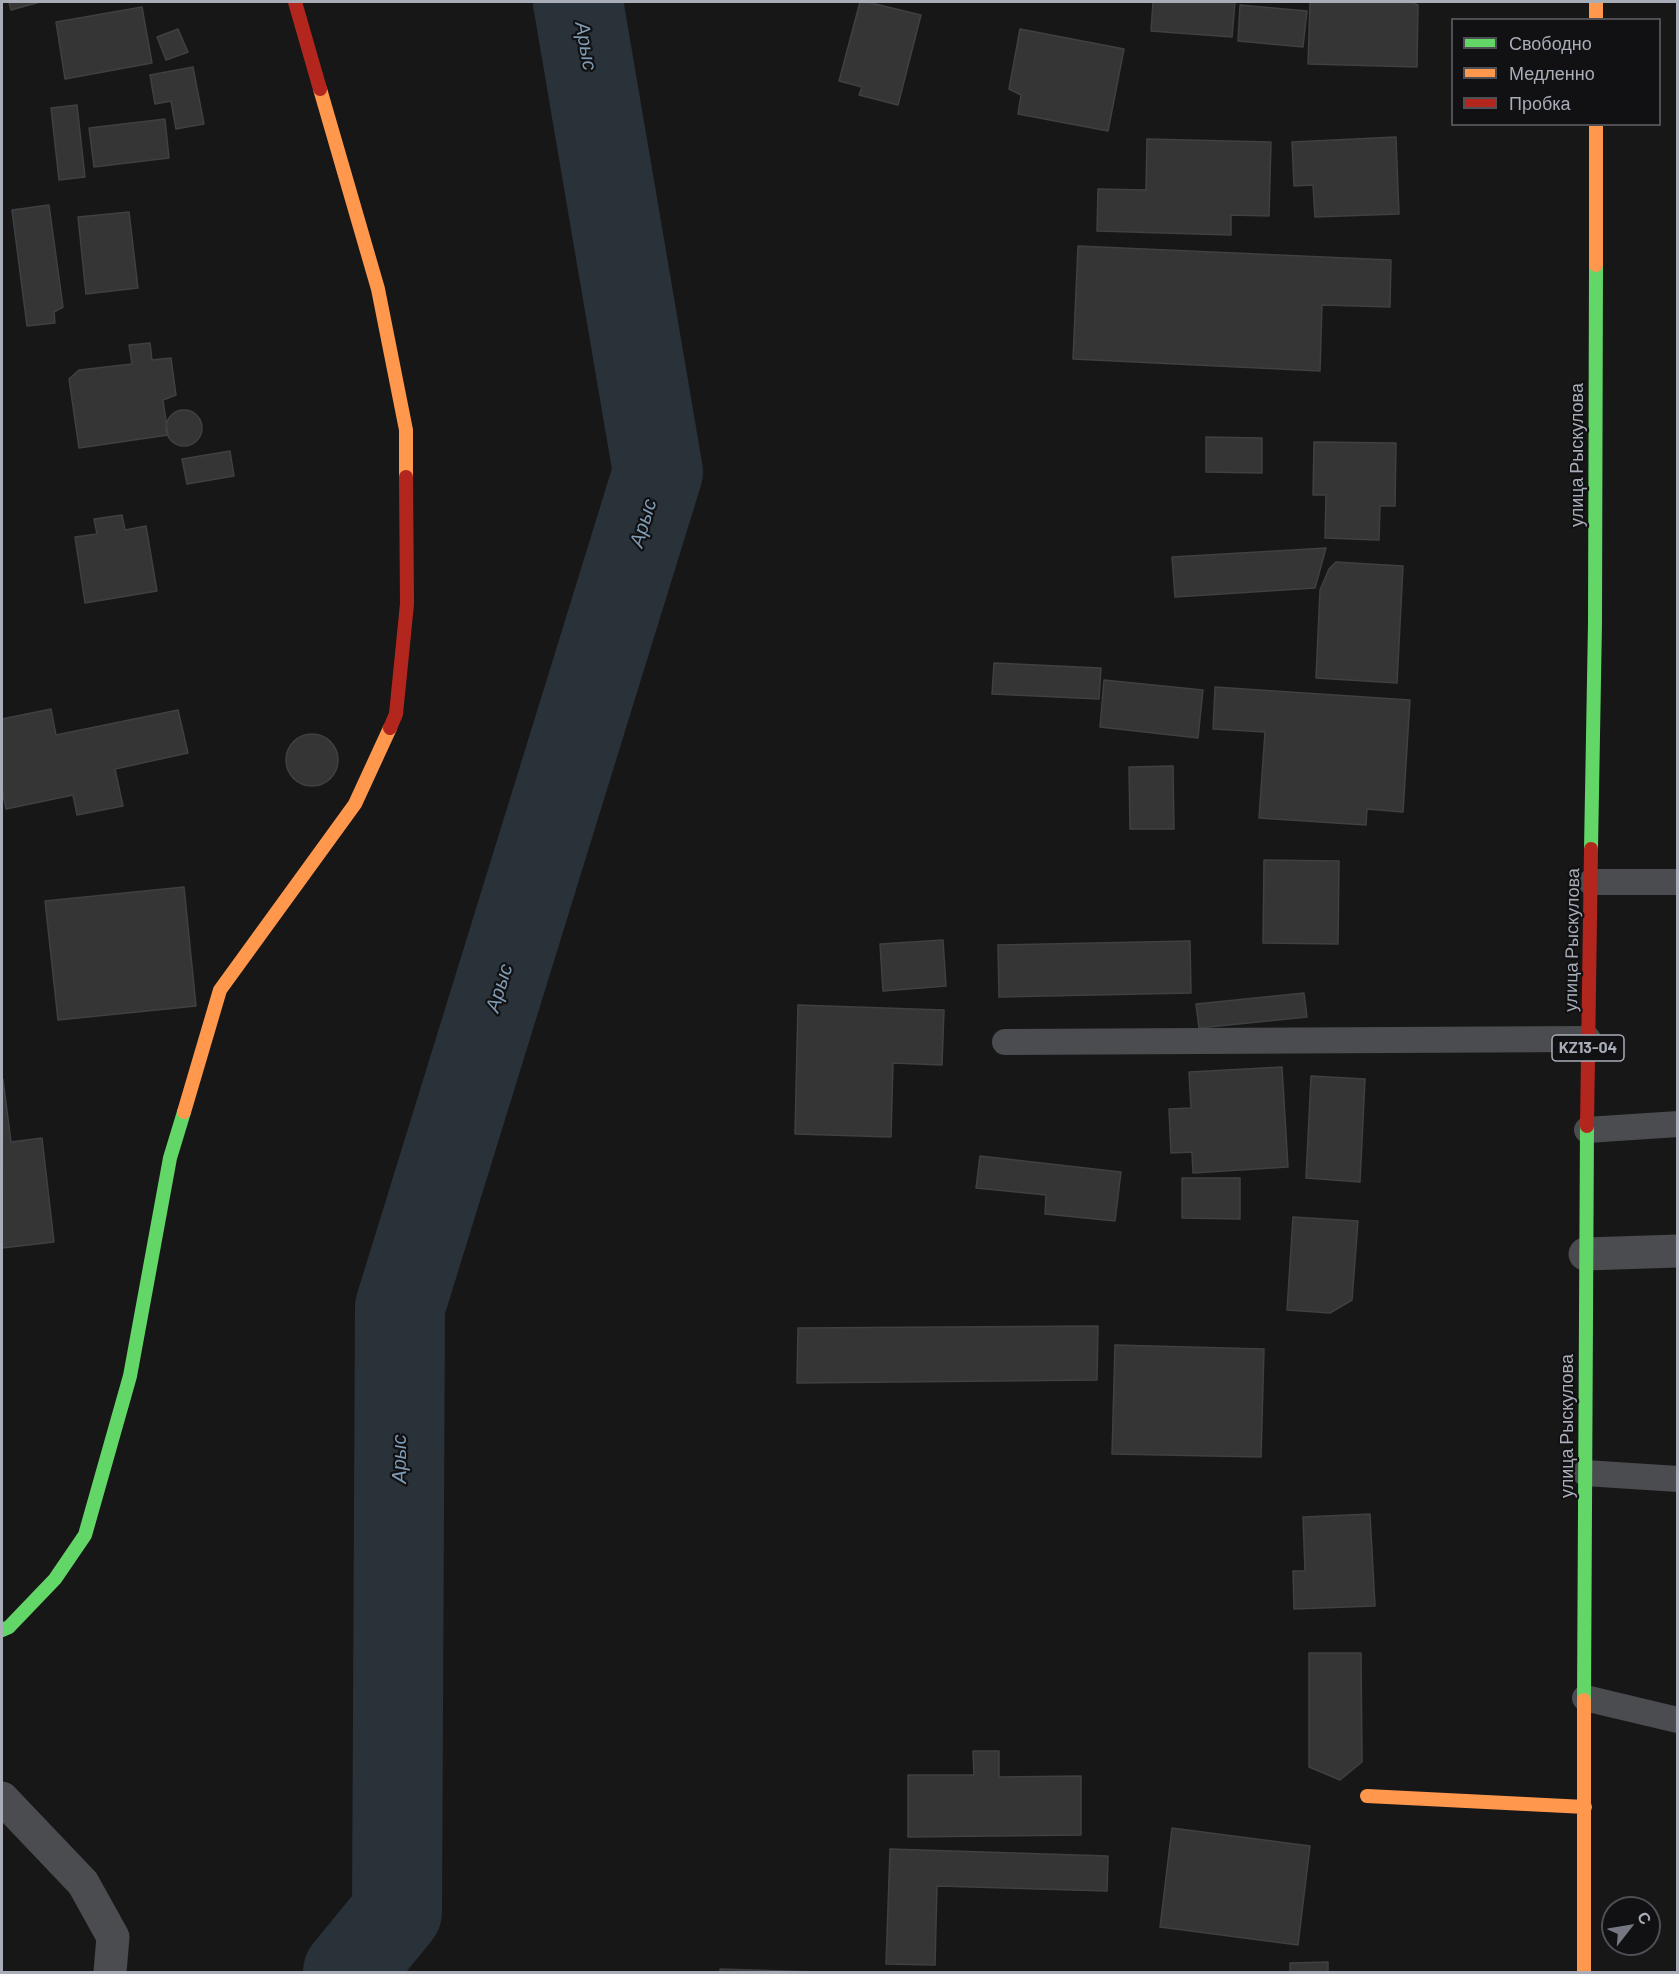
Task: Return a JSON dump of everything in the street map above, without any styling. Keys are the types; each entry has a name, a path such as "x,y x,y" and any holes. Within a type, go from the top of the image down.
{"street":[{"path":"2,1630 9,1627 54,1580 85,1535 130,1376 170,1158 220,990 355,804 396,714 407,604 406,430 378,289 296,2"},
{"path":"1596,2 1596,18"},
{"name":"улица Рыскулова","path":"1584,1972 1585,1254 1595,623 1596,126"},
{"path":"1585,1254 1677,1251"},
{"path":"1367,1796 1585,1807"},
{"path":"2,1798 83,1883 113,1937 110,1972"}],"lane":[{"path":"1591,882 1677,882"},
{"path":"1005,1042 1588,1040"},
{"path":"1587,1130 1677,1124"},
{"path":"1585,1473 1677,1479"},
{"path":"1585,1698 1677,1720"}],"building":[{"path":"9,2 40,2 11,10"},
{"path":"860,2 921,15 898,105 859,95 862,87 839,81"},
{"path":"1153,2 1235,2 1232,37 1151,31"},
{"path":"1310,2 1410,2 1418,5 1417,67 1308,64"},
{"path":"1240,5 1307,11 1303,47 1238,41"},
{"path":"142,7 152,63 65,79 56,22"},
{"path":"178,29 188,52 166,60 157,37"},
{"path":"1020,29 1124,49 1108,131 1018,114 1021,95 1009,89"},
{"path":"193,67 204,124 176,129 171,101 155,104 150,75"},
{"path":"77,105 85,177 59,180 51,108"},
{"path":"165,119 169,158 94,167 89,128"},
{"path":"1396,137 1399,214 1315,217 1313,185 1294,186 1292,142"},
{"path":"1147,139 1271,142 1269,216 1231,215 1231,235 1097,231 1098,189 1146,190"},
{"path":"49,205 63,307 54,312 55,323 27,326 12,210"},
{"path":"129,212 138,288 86,294 78,217"},
{"path":"1078,246 1391,260 1390,307 1322,305 1320,371 1073,359"},
{"path":"150,343 152,360 171,358 176,395 163,400 168,435 79,448 69,379 79,370 132,364 129,345"},
{"path":"184,410 197,415 202,428 197,441 184,446 171,441 166,428 171,415"},
{"path":"1206,437 1262,438 1262,473 1206,472"},
{"path":"1314,442 1396,443 1395,506 1380,506 1379,540 1325,538 1326,495 1313,495"},
{"path":"230,451 234,476 187,484 182,459"},
{"path":"122,515 125,530 146,526 157,591 85,603 75,537 97,534 94,519"},
{"path":"1326,548 1315,588 1175,597 1172,557"},
{"path":"1336,562 1403,566 1397,683 1316,678 1320,590 1329,569"},
{"path":"994,663 1101,668 1099,699 992,694"},
{"path":"1104,680 1203,690 1198,738 1100,727"},
{"path":"1215,687 1410,700 1403,812 1367,809 1366,825 1259,818 1265,732 1213,729"},
{"path":"51,709 56,735 178,710 188,753 115,769 123,806 77,815 73,795 6,809 2,789 2,719"},
{"path":"307,734 317,734 331,741 338,760 331,779 317,786 307,786 297,782 290,775 286,765 286,755 290,745 297,738"},
{"path":"1173,766 1174,829 1130,829 1129,767"},
{"path":"1264,860 1339,861 1338,944 1263,943"},
{"path":"184,887 196,1006 58,1020 45,901"},
{"path":"943,940 946,986 883,991 880,944"},
{"path":"1190,941 1191,993 999,997 998,945"},
{"path":"1304,993 1307,1017 1199,1028 1196,1004"},
{"path":"798,1005 944,1010 942,1065 893,1063 891,1137 795,1134"},
{"path":"1282,1067 1288,1167 1193,1173 1192,1152 1171,1153 1169,1109 1191,1108 1189,1072"},
{"path":"1311,1076 1365,1079 1360,1182 1306,1178"},
{"path":"3,1079 11,1142 42,1138 54,1242 2,1248"},
{"path":"980,1156 1121,1172 1115,1221 1045,1214 1046,1195 976,1188"},
{"path":"1182,1178 1240,1178 1240,1219 1182,1218"},
{"path":"1293,1217 1358,1221 1352,1300 1330,1313 1287,1310"},
{"path":"1098,1326 1097,1380 797,1383 798,1328"},
{"path":"1115,1345 1264,1349 1261,1457 1112,1454"},
{"path":"1370,1514 1375,1606 1294,1609 1293,1571 1305,1571 1303,1517"},
{"path":"1309,1653 1361,1653 1362,1762 1340,1780 1309,1767"},
{"path":"973,1751 999,1751 999,1777 1081,1776 1081,1835 908,1837 908,1775 974,1775"},
{"path":"1172,1828 1310,1846 1298,1945 1160,1927"},
{"path":"890,1849 1108,1856 1107,1891 937,1886 935,1965 886,1964"},
{"path":"1328,1962 1328,1972 1290,1972 1290,1963"},
{"path":"720,1969 817,1972 720,1972"}],"waterway":[{"name":"Арыс","path":"348,1972 397,1912 400,1307 658,472 578,2"}],"traffic: fast":[{"path":"1591,849 1595,623 1596,265"},
{"path":"2,1630 9,1627 55,1579 85,1535 130,1376 170,1158 184,1112"},
{"path":"1584,1700 1587,1126"}],"traffic: slow":[{"path":"1596,2 1596,18"},
{"path":"320,89 378,289 406,430 406,477"},
{"path":"1596,126 1596,265"},
{"path":"184,1112 220,990 355,804 390,728"},
{"path":"1584,1700 1584,1972"},
{"path":"1367,1796 1585,1807"}],"traffic: jam":[{"path":"295,2 320,89"},
{"path":"390,728 396,714 407,604 406,477"},
{"path":"1587,1126 1591,849"}]}
